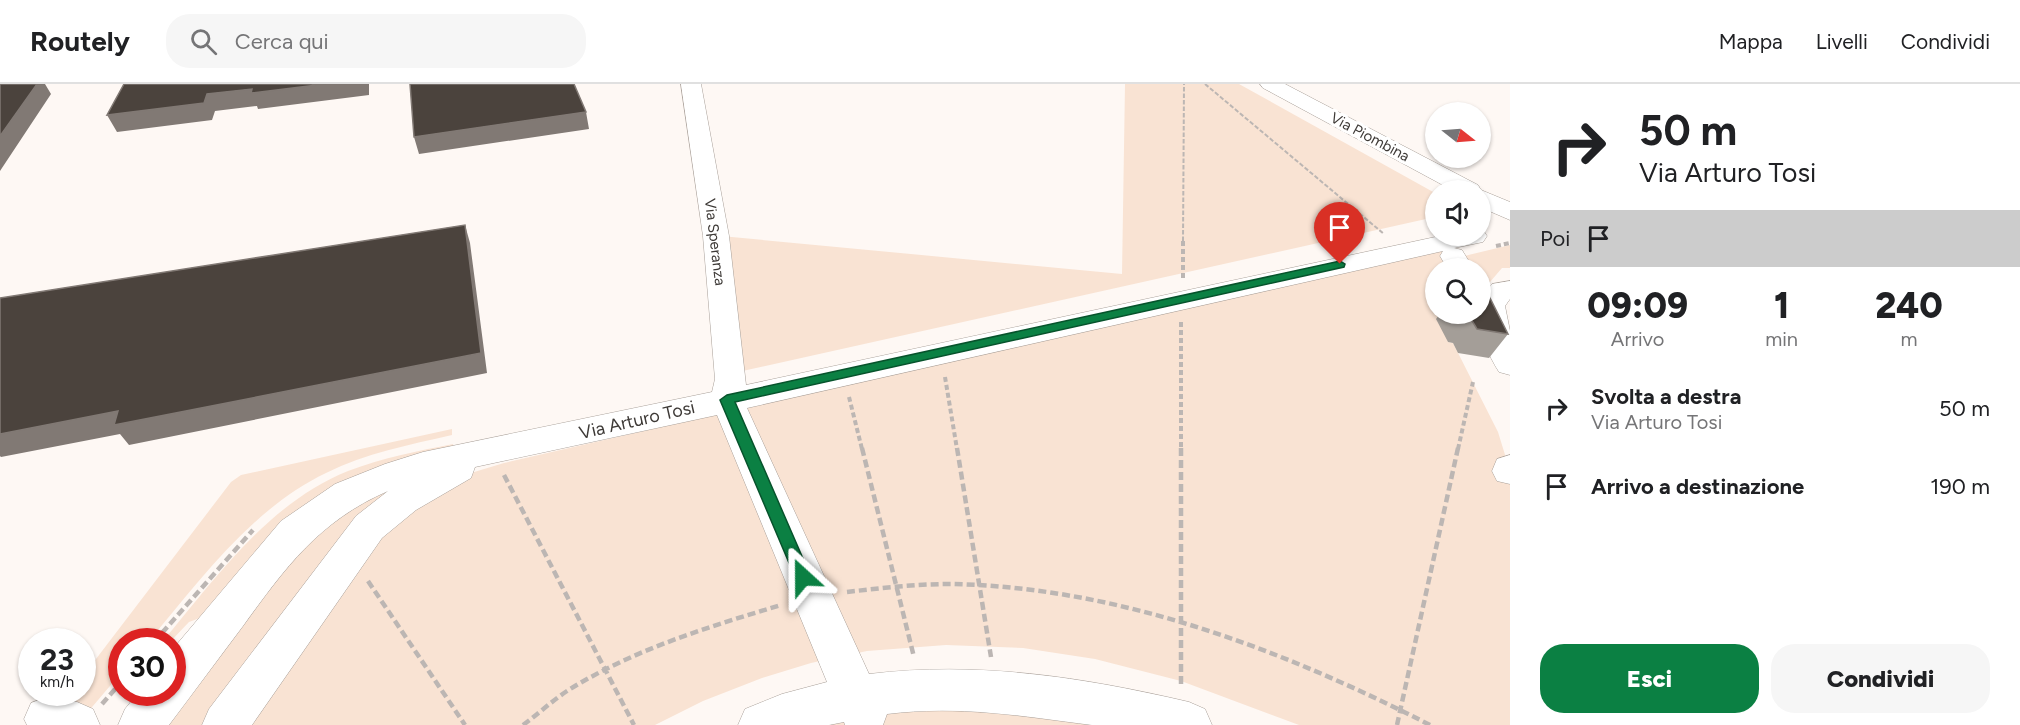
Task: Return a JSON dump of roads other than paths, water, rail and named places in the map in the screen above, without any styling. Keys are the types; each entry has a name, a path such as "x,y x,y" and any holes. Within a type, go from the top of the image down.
{"street":[{"name":"Via Speranza","path":"691,84 716,236 731,379 727,400"},
{"name":"Via Piombina","path":"1270,84 1450,180"},
{"path":"1491,203 1510,213"},
{"path":"1491,232 1510,228"},
{"name":"Via Arturo Tosi","path":"225,725 337,568 369,528 403,500 427,485 504,469 727,400 1178,312 1462,253"},
{"path":"1494,329 1491,306 1502,290 1510,289"},
{"path":"1491,323 1510,365"},
{"path":"727,400 860,706"},
{"name":"Via Arturo Tosi","path":"186,666 286,540 322,510 365,485 441,460 504,469"},
{"path":"761,725 776,717 860,706 923,690 996,689 1050,695 1131,710 1185,724"},
{"path":"141,725 156,706"}]}
